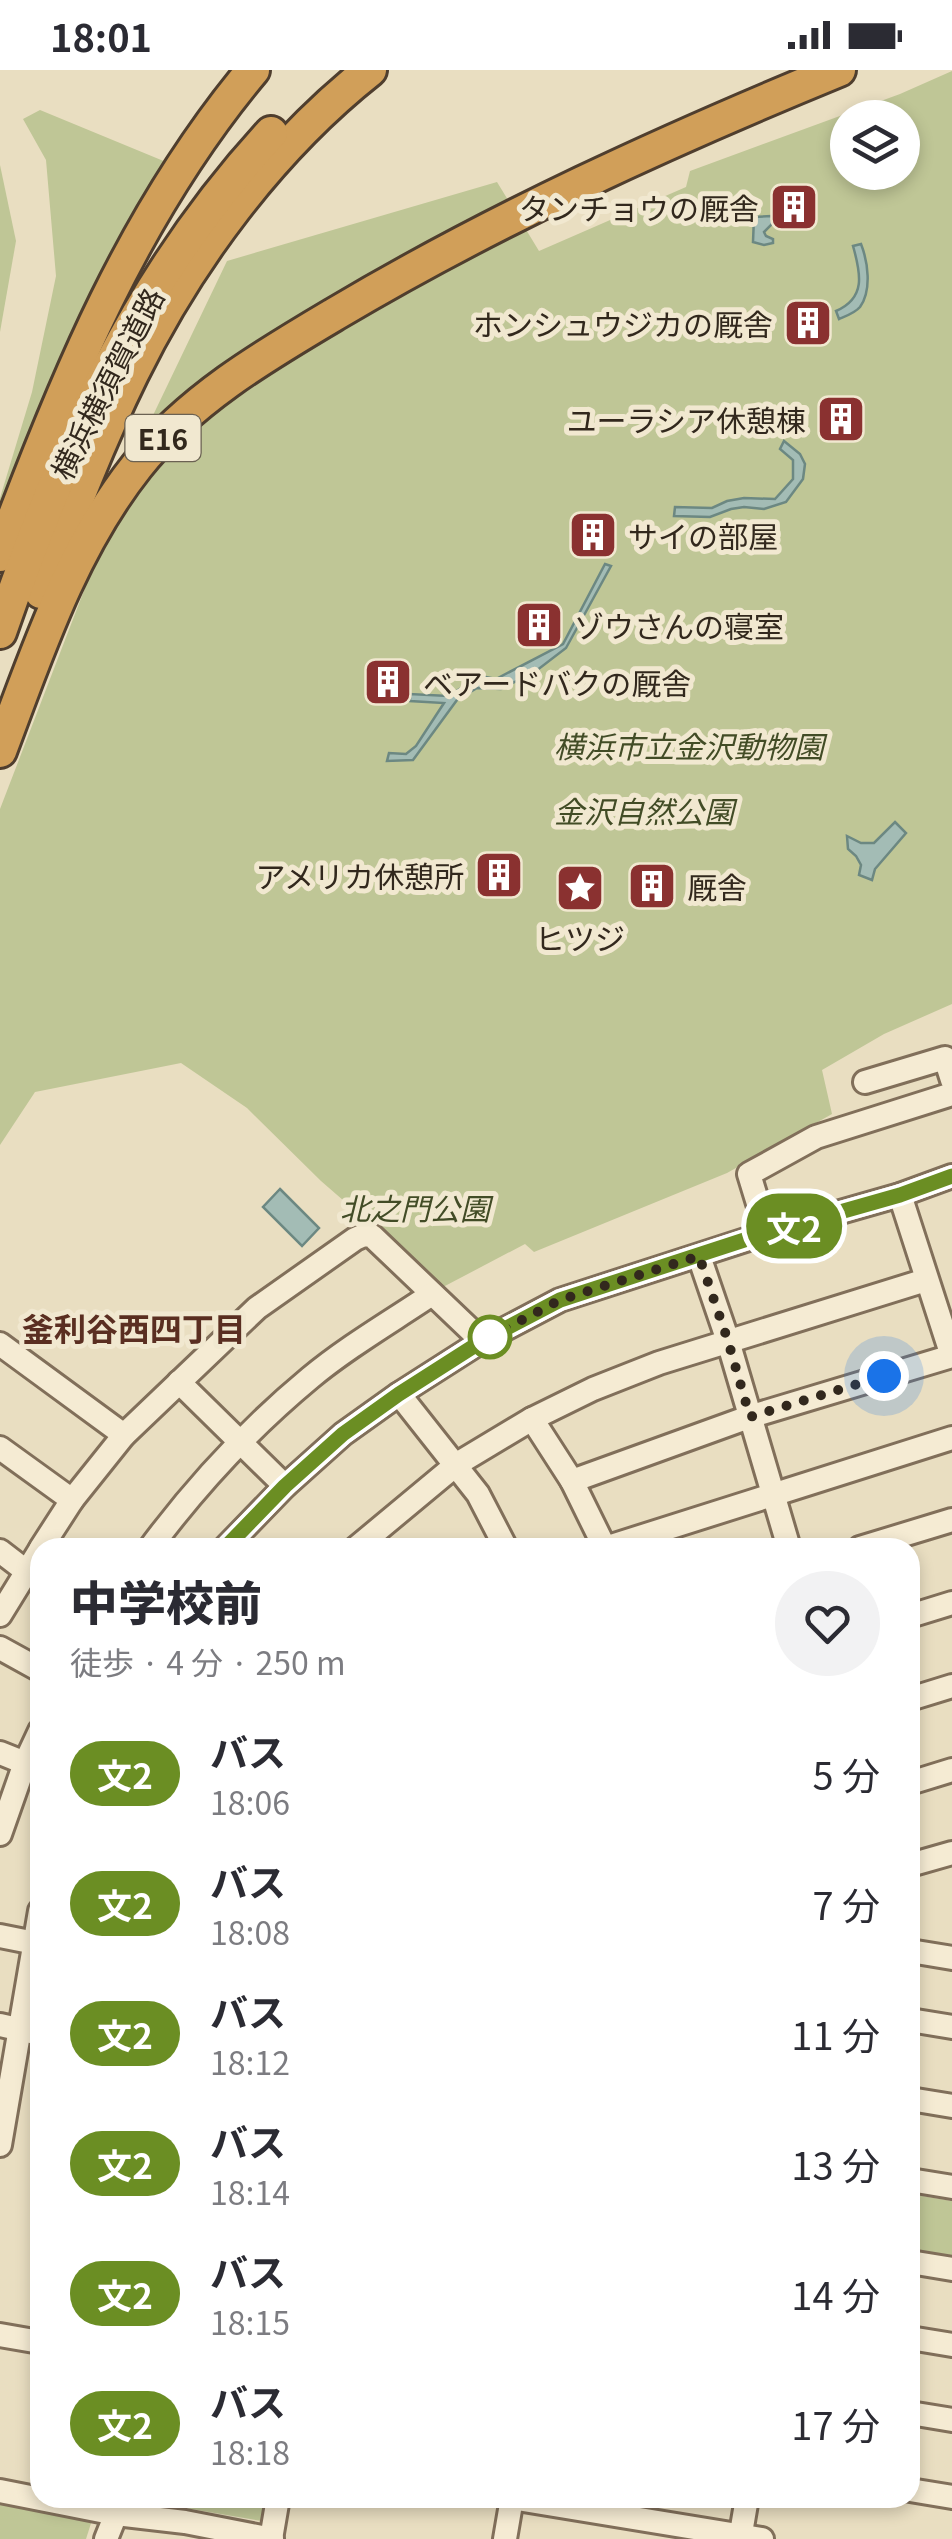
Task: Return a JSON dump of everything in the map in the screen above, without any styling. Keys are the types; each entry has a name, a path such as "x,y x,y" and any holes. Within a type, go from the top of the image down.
{"highway":[{"name":"横浜横須賀道路","path":"0,632 47,505 110,363 168,263 262,176 290,129 335,70"},
{"name":"横浜横須賀道路","path":"290,129 370,70"},
{"name":"E16","path":"0,751 37,652 97,523 139,463 209,396 404,273 460,244 612,169 839,70"},
{"path":"0,555 87,338 126,261 170,184 244,82"},
{"name":"横浜横須賀道路","path":"0,710 70,514 132,374 217,215"}],"street":[{"path":"865,1082 945,1058 952,1080"},
{"path":"766,1233 749,1174 816,1137 952,1094"},
{"path":"234,1538 343,1434 482,1341 560,1300 952,1176"},
{"path":"572,1481 750,1417 952,1356 900,1195"},
{"path":"47,1538 124,1435 257,1308 355,1239 372,1236 482,1341"},
{"path":"699,1256 786,1538"},
{"path":"368,1538 456,1464 592,1389 659,1363 926,1280"},
{"path":"157,1538 240,1444 312,1376 432,1294"},
{"path":"0,1344 124,1435"},
{"path":"179,1382 285,1486"},
{"path":"399,1394 478,1494 493,1538"},
{"path":"532,1419 572,1481 600,1538"},
{"path":"636,1538 952,1438"},
{"path":"0,1448 72,1500"},
{"path":"893,1538 952,1520"},
{"path":"0,1551 26,1571"},
{"path":"0,1615 30,1565"},
{"path":"920,1613 952,1603"},
{"path":"0,1648 30,1664"},
{"path":"920,1696 952,1686"},
{"path":"0,1834 30,1752"},
{"path":"0,1753 24,1764"},
{"path":"920,1780 952,1770"},
{"path":"920,1862 952,1853"},
{"path":"0,1936 30,1942"},
{"path":"920,1953 952,1958"},
{"path":"0,2145 30,1982"},
{"path":"920,2022 952,2027"},
{"path":"920,2101 952,2106"},
{"path":"920,2182 952,2187"},
{"path":"920,2264 952,2269"},
{"path":"0,2335 30,2340"},
{"path":"920,2340 952,2345"},
{"path":"920,2415 952,2420"},
{"path":"0,2491 30,2496"},
{"path":"920,2492 952,2497"},
{"path":"88,2508 183,2531 271,2539 276,2508"},
{"path":"505,2539 510,2508"},
{"path":"571,2508 747,2538 747,2508"},
{"path":"106,2539 116,2514"}],"green space":[{"name":"金沢自然公園","path":"952,71 952,1004 884,1034 822,1070 832,1114 727,1173 534,1252 525,1244 443,1287 321,1181 247,1108 181,1063 35,1092 0,1145 0,809 145,432 227,261 497,182 539,251 686,187 690,171 830,120 830,190 920,190 920,100 884,100"},
{"path":"40,110 166,162 90,296 0,522 0,498 32,392 56,276 46,160 23,119"},
{"path":"0,165 16,241 0,332"},
{"path":"920,2196 952,2201 952,2262 920,2257"},
{"path":"0,2502 93,2517 86,2539 0,2539"},
{"path":"185,2508 270,2508 267,2522"}],"water":[{"path":"771,216 775,221 764,232 773,243 753,242 754,217"},
{"path":"861,244 867,267 864,300 858,309 839,319 836,311 846,306 857,292 859,275 853,246"},
{"path":"784,441 800,454 805,464 803,479 786,502 764,509 731,509 710,517 674,516 675,507 712,508 744,498 775,499 793,479 793,460 780,449"},
{"path":"605,564 611,566 566,648 536,671 501,689 477,688 457,700 413,760 387,761 389,753 406,754 416,746 444,703 410,701 410,694 448,696 481,676 496,679 563,644"},
{"path":"895,822 906,833 875,869 872,880 859,875 861,865 848,849 847,836 861,843 874,843"},
{"path":"280,1189 319,1228 302,1246 263,1207"}],"bus line":[{"name":"文2","path":"235,1538 343,1434 482,1341 560,1300 952,1176"}],"place":[{"name":"タンチョウの厩舎","path":"794,207"},
{"name":"ホンシュウジカの厩舎","path":"808,323"},
{"name":"ユーラシア休憩棟","path":"841,419"},
{"name":"サイの部屋","path":"593,535"},
{"name":"ゾウさんの寝室","path":"539,625"},
{"name":"ベアードバクの厩舎","path":"388,682"},
{"name":"アメリカ休憩所","path":"499,875"},
{"name":"厩舎","path":"652,886"},
{"name":"ヒツジ","path":"580,888"}],"district":[{"name":"釜利谷西四丁目","path":"134,1327"}],"route":[{"path":"490,1337 482,1341 560,1300 699,1256 750,1417 884,1376"}],"park label":[{"name":"横浜市立金沢動物園","path":"689,745"},
{"name":"北之門公園","path":"415,1207"}]}
